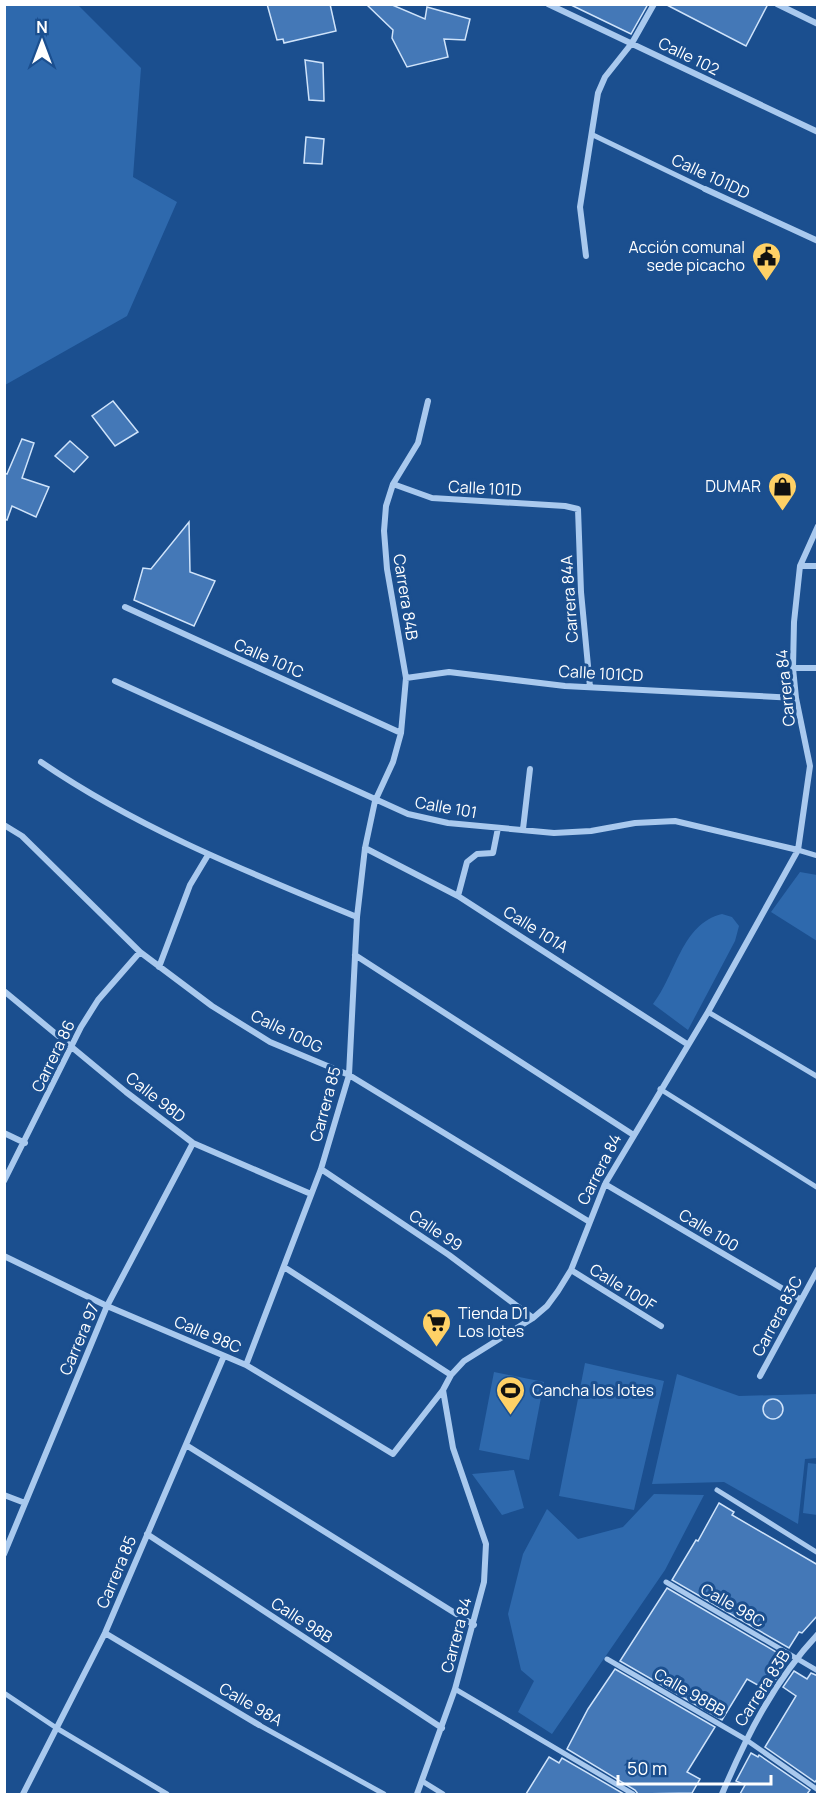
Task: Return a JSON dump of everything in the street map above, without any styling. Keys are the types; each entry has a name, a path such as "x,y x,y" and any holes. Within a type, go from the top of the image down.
{"street":[{"name":"Calle 102","path":"548,4 818,132"},
{"path":"586,256 580,207 593,135 595,106 605,77 632,43 654,4"},
{"path":"777,4 818,24"},
{"name":"Calle 101DD","path":"593,135 818,242"},
{"name":"Carrera 84B","path":"375,801 393,762 401,734 406,678 387,569 386,506 393,484 418,442 428,402"},
{"name":"Calle 101D","path":"393,484 432,498 565,506 578,509"},
{"name":"Carrera 84A","path":"578,509 581,592 590,687"},
{"name":"Carrera 84","path":"417,1794 455,1689 484,1582 486,1544 453,1448 443,1390 450,1375 464,1361 533,1318 547,1306 571,1270 588,1221 632,1134 708,1012 798,850 810,766 796,698 793,668 794,622 800,566 818,526"},
{"path":"800,566 818,566"},
{"name":"Calle 101C","path":"125,607 401,734"},
{"path":"793,668 818,668"},
{"name":"Calle 101CD","path":"406,678 449,672 590,687 796,698"},
{"name":"Calle 101","path":"115,681 375,801 408,814 438,821 554,833 591,831 635,823 675,821 798,850"},
{"path":"41,762 83,791 208,855 357,917"},
{"path":"810,766 818,766"},
{"path":"523,829 530,770"},
{"name":"Carrera 85","path":"246,1365 321,1169 349,1075 357,917 365,848 375,801"},
{"name":"Calle 100G","path":"4,825 22,836 140,952 212,1006 270,1042 349,1075 588,1221"},
{"path":"458,896 467,862 477,854 493,853 498,828"},
{"name":"Calle 101A","path":"365,848 458,896 687,1044"},
{"path":"798,850 818,856"},
{"path":"159,967 190,885 208,855"},
{"name":"Carrera 86","path":"4,1181 25,1143 71,1046 98,1000 140,952"},
{"path":"355,955 632,1134"},
{"name":"Calle 98D","path":"4,991 193,1143 311,1194"},
{"path":"708,1012 818,1077"},
{"path":"660,1089 818,1188"},
{"path":"4,1133 25,1143"},
{"name":"Carrera 97","path":"4,1554 107,1306 193,1143"},
{"name":"Calle 99","path":"321,1169 449,1255 533,1318"},
{"name":"Calle 100","path":"605,1184 800,1299"},
{"name":"Calle 98C","path":"4,1256 107,1306 246,1365 393,1454 443,1390"},
{"path":"284,1267 450,1375"},
{"name":"Carrera 83C","path":"760,1376 818,1269"},
{"name":"Calle 100F","path":"571,1270 661,1326"},
{"name":"Carrera 85","path":"23,1794 58,1730 105,1633 224,1356"},
{"path":"186,1445 383,1566 474,1625"},
{"path":"717,1490 818,1554"},
{"path":"4,1495 25,1503"},
{"name":"Calle 98B","path":"147,1534 442,1728"},
{"name":"Calle 98C","path":"666,1582 818,1671"},
{"name":"Calle 98A","path":"105,1633 259,1725 384,1794"},
{"name":"Carrera 83B","path":"722,1794 745,1739 796,1658 818,1634"},
{"name":"Calle 98BB","path":"607,1659 745,1739 818,1790"},
{"path":"455,1689 633,1794"},
{"path":"4,1693 58,1730 167,1794"},
{"path":"422,1781 443,1794"}],"shaded area":[{"path":"5,4 78,5 141,68 133,177 177,202 127,316 5,385"},
{"path":"800,872 817,875 817,941 771,912"},
{"path":"722,914 732,917 739,926 735,941 688,1030 653,1004 688,939 697,928"},
{"path":"585,1363 664,1381 634,1510 559,1496"},
{"name":"Cancha los lotes","path":"494,1372 544,1382 529,1460 479,1450"},
{"path":"677,1374 739,1396 817,1394 817,1458 805,1459 798,1524 724,1482 652,1484"},
{"path":"808,1463 817,1464 817,1515 803,1513"},
{"path":"514,1470 524,1508 502,1515 472,1474"},
{"path":"654,1494 704,1495 665,1570 552,1734 518,1712 534,1681 521,1670 508,1614 523,1554 547,1509 578,1539 623,1527"}],"building":[{"path":"267,4 330,4 336,31 284,43 283,39 277,40"},
{"path":"366,4 390,4 425,19 427,7 470,19 465,40 444,39 448,57 407,67 392,38 393,30"},
{"path":"569,4 648,4 631,34"},
{"path":"665,4 768,4 746,46"},
{"path":"305,60 323,63 324,101 309,100"},
{"path":"306,137 324,139 322,164 304,163"},
{"path":"113,401 138,432 115,446 92,416"},
{"path":"22,439 34,443 22,478 49,487 36,517 12,506 7,520 4,519 4,473 7,474"},
{"path":"70,441 88,457 74,472 55,456"},
{"path":"189,522 190,572 215,581 194,626 134,600 143,568 151,569"},
{"path":"773,1399 780,1402 783,1409 780,1416 773,1419 766,1416 763,1409 766,1402"},
{"path":"719,1503 734,1512 732,1515 818,1565 818,1615 802,1633 799,1632 789,1648 672,1580 696,1540 698,1541"},
{"path":"667,1588 783,1656 780,1662 785,1665 774,1682 769,1678 763,1688 747,1679 722,1720 620,1661"},
{"path":"615,1669 715,1727 687,1772 700,1779 692,1793 638,1794 567,1749 588,1709"},
{"path":"794,1671 807,1679 811,1673 818,1676 818,1778 815,1782 765,1747 796,1696 783,1687"},
{"path":"751,1753 758,1757 759,1755 810,1790 807,1794 740,1794 745,1785 736,1781"},
{"path":"549,1757 559,1763 562,1758 624,1794 526,1794"}],"place":[{"name":"Acción comunal sede picacho","path":"766,282"},
{"name":"DUMAR","path":"782,512"},
{"name":"Tienda D1 Los lotes","path":"437,1348"},
{"name":"Cancha los lotes","path":"511,1416"}]}
